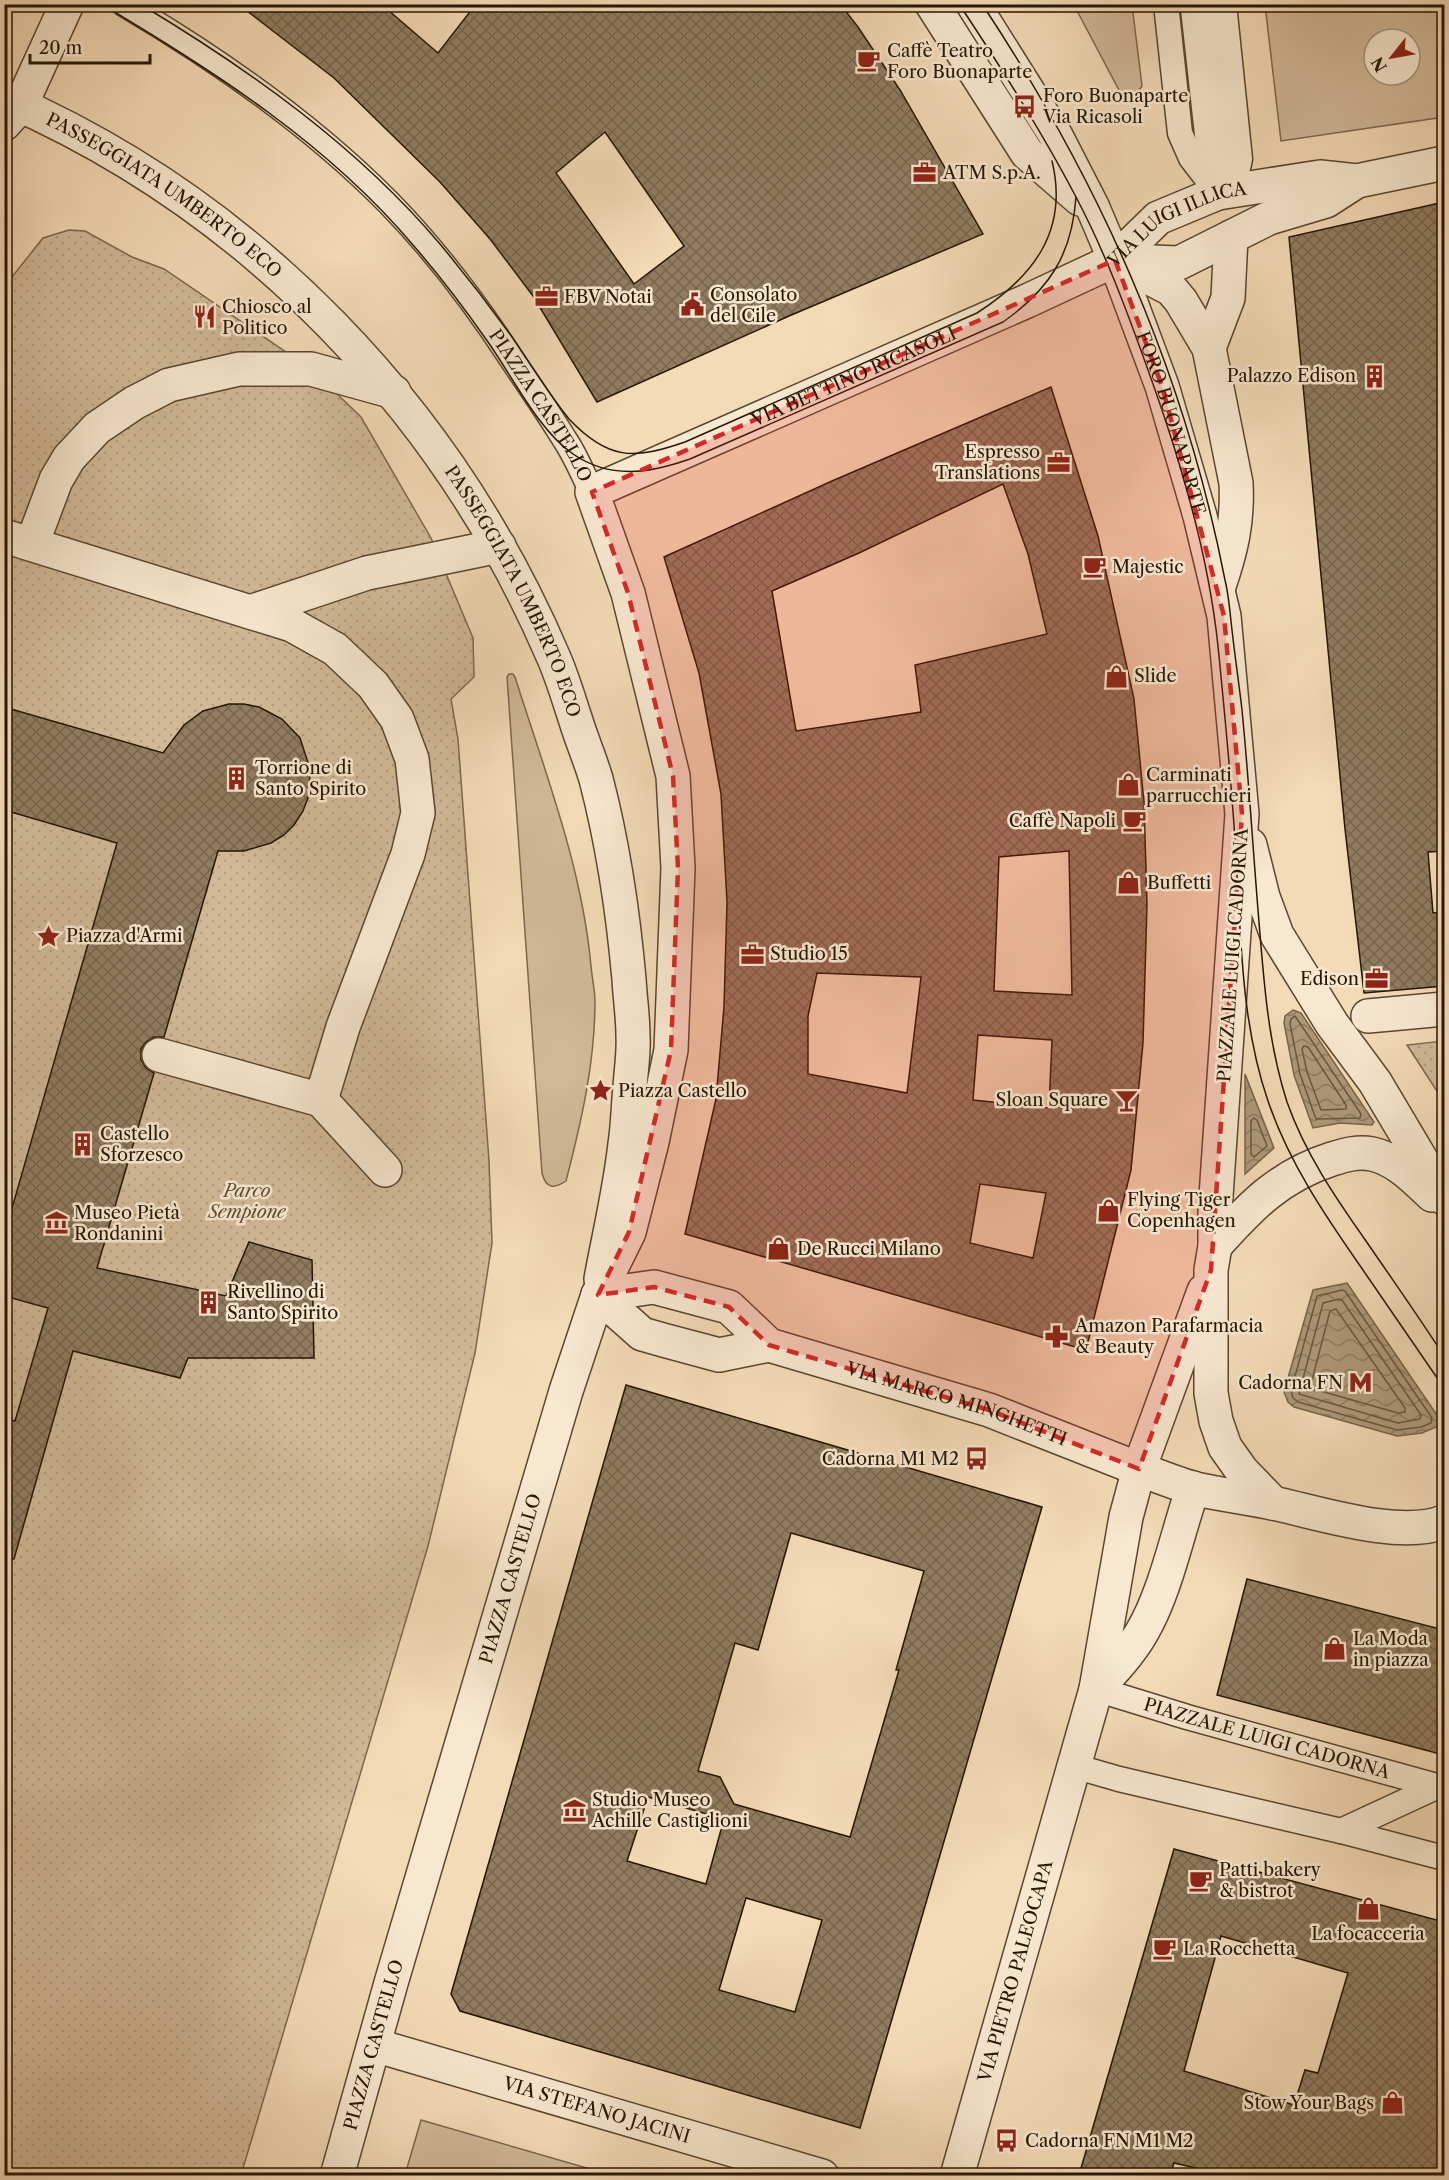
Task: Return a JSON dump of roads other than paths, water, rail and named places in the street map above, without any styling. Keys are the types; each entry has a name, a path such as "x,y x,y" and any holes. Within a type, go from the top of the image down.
{"street":[{"path":"10,109 67,4"},
{"path":"932,4 1027,153 1076,196 1092,206"},
{"name":"FORO BUONAPARTE","path":"974,4 1056,136 1092,206 1115,260 1162,386 1200,516 1224,616 1242,814"},
{"path":"1197,4 1218,193"},
{"name":"PASSEGGIATA UMBERTO ECO","path":"10,109 118,156 194,205 304,295 360,353 426,433 500,546 529,603 555,660 596,778 623,909 634,1038 625,1145 598,1295"},
{"name":"VIA LUIGI ILLICA","path":"1115,260 1158,218 1218,193 1320,177 1357,181 1444,163"},
{"name":"VIA LUIGI ILLICA","path":"1115,260 1179,263 1269,218 1326,201 1357,181"},
{"path":"1209,348 1228,298 1231,237"},
{"name":"VIA BETTINO RICASOLI","path":"592,492 1017,306 1115,260"},
{"name":"FORO BUONAPARTE","path":"1115,260 1171,289 1181,301 1209,348 1236,483 1237,505 1231,549 1218,589"},
{"path":"321,1100 343,1027 408,854 418,813 412,759 397,719 373,685 335,649 292,625 18,540 69,458 97,428 134,403 169,386 238,369 311,369 394,392"},
{"name":"PIAZZA CASTELLO","path":"337,2175 562,1402 598,1295 629,1232 644,1177 671,1050 678,868 673,776 628,593 592,492"},
{"path":"250,612 367,573 500,546"},
{"name":"PIAZZALE LUIGI CADORNA","path":"1242,814 1263,897 1277,935 1332,1024 1375,1082 1444,1198"},
{"name":"PIAZZALE LUIGI CADORNA","path":"1242,814 1215,1210 1211,1393 1216,1421 1225,1447 1242,1471 1273,1503"},
{"path":"1368,1016 1444,1009"},
{"path":"159,1055 321,1100 385,1170"},
{"name":"PIAZZALE LUIGI CADORNA","path":"1074,1766 1096,1689 1126,1517 1139,1469 1213,1258 1248,1210 1269,1190 1316,1164 1359,1152 1375,1154 1404,1169 1437,1200 1444,1210"},
{"name":"VIA MARCO MINGHETTI","path":"598,1295 654,1287 729,1307 769,1345 989,1410 1139,1469"},
{"name":"VIA MARCO MINGHETTI","path":"598,1295 642,1334 719,1355 769,1345"},
{"path":"1139,1469 1193,1488 1273,1503 1363,1524 1396,1527 1434,1526 1444,1522"},
{"name":"PIAZZALE LUIGI CADORNA","path":"1096,1689 1125,1657 1143,1631 1158,1599 1193,1488"},
{"name":"VIA PIETRO PALEOCAPA","path":"957,2175 1074,1766"},
{"name":"VIA STEFANO JACINI","path":"374,2045 822,2175"}],"lane":[{"name":"PIAZZA CASTELLO","path":"124,4 211,58 293,118 348,164 389,203 429,247 483,316 567,442 592,492"},
{"path":"1166,4 1180,133 1191,158 1218,193 1236,177 1240,159 1224,4"},
{"name":"PIAZZALE LUIGI CADORNA","path":"1096,1689 1187,1717 1441,1787"},
{"path":"1074,1766 1444,1858"},
{"name":"PIAZZALE LUIGI CADORNA","path":"1341,1831 1441,1787"}],"water":[{"path":"1293,1010 1301,1013 1374,1122 1372,1125 1340,1123 1313,1128 1294,1075 1284,1023 1285,1016"},
{"path":"1245,1074 1274,1148 1245,1174"},
{"path":"1347,1283 1443,1424 1422,1433 1397,1436 1294,1407 1288,1402 1284,1392 1313,1290"}],"tram line":[{"path":"101,4 227,83 307,142 344,174 380,208 443,281 549,432 573,454 602,468 616,471 631,472 660,468 690,459 1003,322 1034,297 1056,268 1070,236 1076,197"},
{"path":"140,4 261,83 338,142 374,174 408,208 459,267 486,301 569,419 596,442 622,453 650,452 685,442 977,313 1015,284 1042,250 1051,230 1055,209 1056,186 1052,161"},
{"path":"959,4 1035,123 1087,218 1132,326 1182,472 1200,541 1218,646 1247,1011 1252,1041 1268,1101 1286,1146 1310,1189 1444,1388"},
{"path":"982,4 1025,71 1100,209 1161,352 1208,502 1226,586 1242,710 1265,990 1275,1058 1287,1102 1312,1157 1332,1191 1444,1356"}],"place":[{"name":"Caffè Teatro Foro Buonaparte","path":"869,61"},
{"name":"Foro Buonaparte Via Ricasoli","path":"1025,106"},
{"name":"ATM S.p.A.","path":"925,173"},
{"name":"FBV Notai","path":"546,297"},
{"name":"Consolato del Cile","path":"692,305"},
{"name":"Chiosco al Politico","path":"204,317"},
{"name":"Palazzo Edison","path":"1374,376"},
{"name":"Espresso Translations","path":"1058,462"},
{"name":"Majestic","path":"1094,567"},
{"name":"Slide","path":"1116,676"},
{"name":"Torrione di Santo Spirito","path":"237,778"},
{"name":"Carminati parrucchieri","path":"1128,785"},
{"name":"Caffè Napoli","path":"1134,821"},
{"name":"Buffetti","path":"1129,883"},
{"name":"Piazza d'Armi","path":"48,936"},
{"name":"Studio 15","path":"752,954"},
{"name":"Edison","path":"1377,979"},
{"name":"Piazza Castello","path":"600,1091"},
{"name":"Sloan Square","path":"1126,1100"},
{"name":"Castello Sforzesco","path":"82,1144"},
{"name":"Flying Tiger Copenhagen","path":"1109,1210"},
{"name":"Museo Pietà Rondanini","path":"56,1223"},
{"name":"De Rucci Milano","path":"779,1249"},
{"name":"Rivellino di Santo Spirito","path":"209,1302"},
{"name":"Amazon Parafarmacia & Beauty","path":"1057,1336"},
{"name":"Cadorna FN","path":"1361,1383"},
{"name":"Cadorna M1 M2","path":"977,1459"},
{"name":"La Moda in piazza","path":"1335,1649"},
{"name":"Studio Museo Achille Castiglioni","path":"574,1810"},
{"name":"Patti bakery & bistrot","path":"1201,1880"},
{"name":"La focacceria","path":"1368,1908"},
{"name":"La Rocchetta","path":"1165,1949"},
{"name":"Stow Your Bags","path":"1392,2103"},
{"name":"Cadorna FN M1 M2","path":"1007,2141"}],"park label":[{"name":"Parco Sempione","path":"247,1201"}]}
